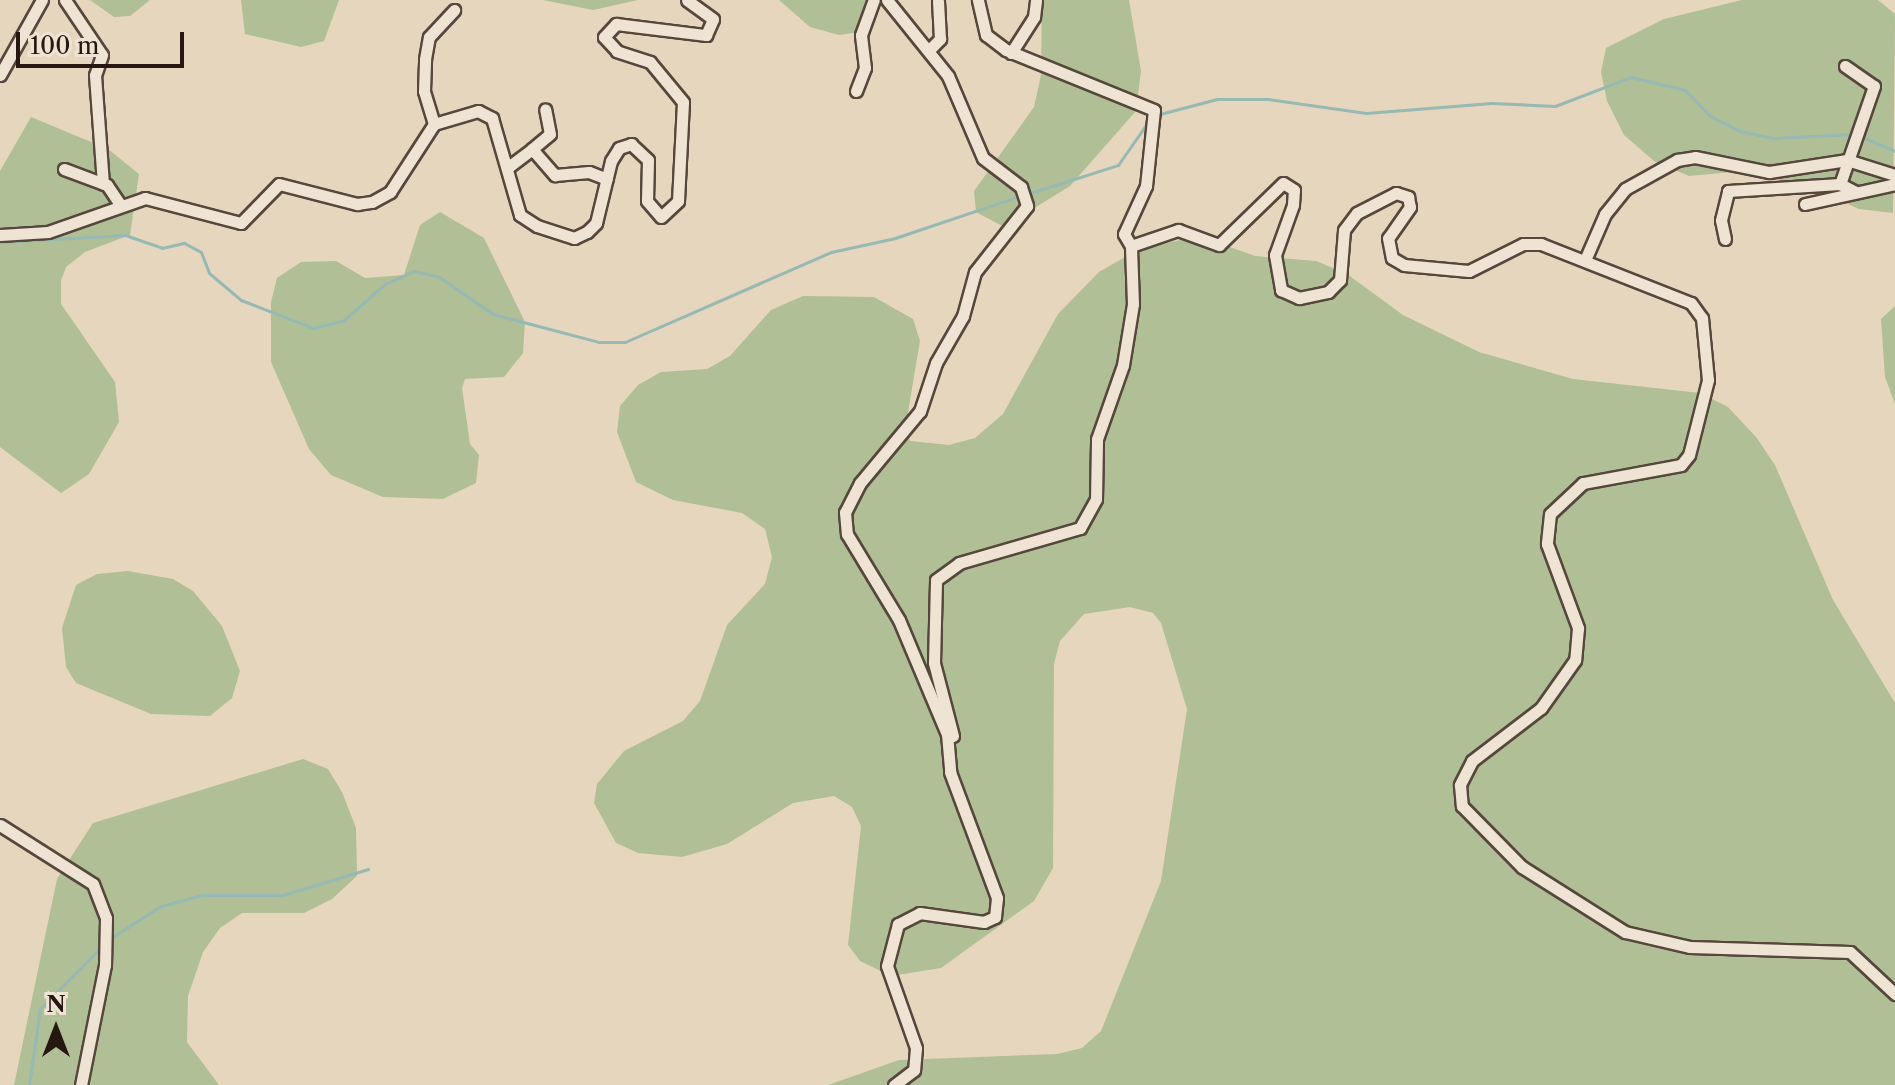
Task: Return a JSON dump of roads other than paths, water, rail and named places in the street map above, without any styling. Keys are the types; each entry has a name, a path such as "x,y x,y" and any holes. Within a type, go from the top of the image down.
{"street":[{"path":"0,75 42,0"},
{"path":"65,0 102,55 95,75 103,184"},
{"path":"0,235 48,232 120,204 145,198 166,201 230,224 255,215 279,184 357,204 372,202 390,192 434,124 459,112 492,118 520,215 574,238 596,223 619,148 631,144 648,160 652,213 672,212 678,201 679,90 650,62 617,51 604,37 616,24 706,35 713,19 687,0"},
{"path":"856,91 865,68 861,35 874,0"},
{"path":"887,0 929,50 976,129 983,158 1021,187 1027,206 975,272 963,316 936,363 920,411 860,483 845,512 847,534 899,620 929,689 947,734 950,772 995,885 995,917 984,922 920,913 898,924 887,966 916,1048 914,1070 894,1085"},
{"path":"950,772 955,753 934,663 936,580 959,563 1080,528 1092,512 1097,439 1123,365 1133,304 1131,246 1124,234 1146,186 1154,110 1011,53 986,35 978,0"},
{"path":"1011,53 1034,17 1036,0"},
{"path":"929,50 940,39 938,1"},
{"path":"434,124 424,91 425,59 429,37 454,10"},
{"path":"1840,184 1856,125 1874,86 1845,66"},
{"path":"507,168 550,134 545,109"},
{"path":"532,149 555,175 589,172 607,179"},
{"path":"1585,260 1605,214 1625,189 1677,160 1695,157 1769,172 1849,154 1895,175"},
{"path":"64,169 103,184 120,204"},
{"path":"1131,246 1178,230 1219,245 1283,183 1294,190 1293,205 1275,255 1281,290 1299,298 1328,292 1340,280 1344,230 1357,213 1396,193 1408,197 1410,207 1388,238 1392,258 1404,265 1469,271 1523,244 1585,260 1691,303 1702,318 1708,380 1689,455 1681,465 1583,483 1550,514 1547,544 1578,628 1575,660 1541,708 1472,761 1460,785 1462,806 1522,867 1625,932 1690,947 1850,952 1895,994"},
{"path":"1725,239 1721,209 1728,191 1840,184 1856,192"},
{"path":"1805,204 1895,184"},
{"path":"0,825 93,884 106,918 105,965 81,1085"}],"waterway":[{"path":"1156,115 1217,99 1268,99 1366,113 1492,103 1555,106 1631,77 1685,90 1710,116 1740,131 1772,138 1855,134"},
{"path":"1027,194 1118,165 1150,119"},
{"path":"1862,137 1895,151"},
{"path":"0,242 125,235 162,248 184,243 201,252 209,273 241,300 313,328 344,320 385,284 414,271 439,277 493,314 599,342 625,342 831,252 895,238 1020,196"},
{"path":"109,939 161,906 202,895 283,895 368,869"},
{"path":"29,1085 40,1009 101,947"}]}
